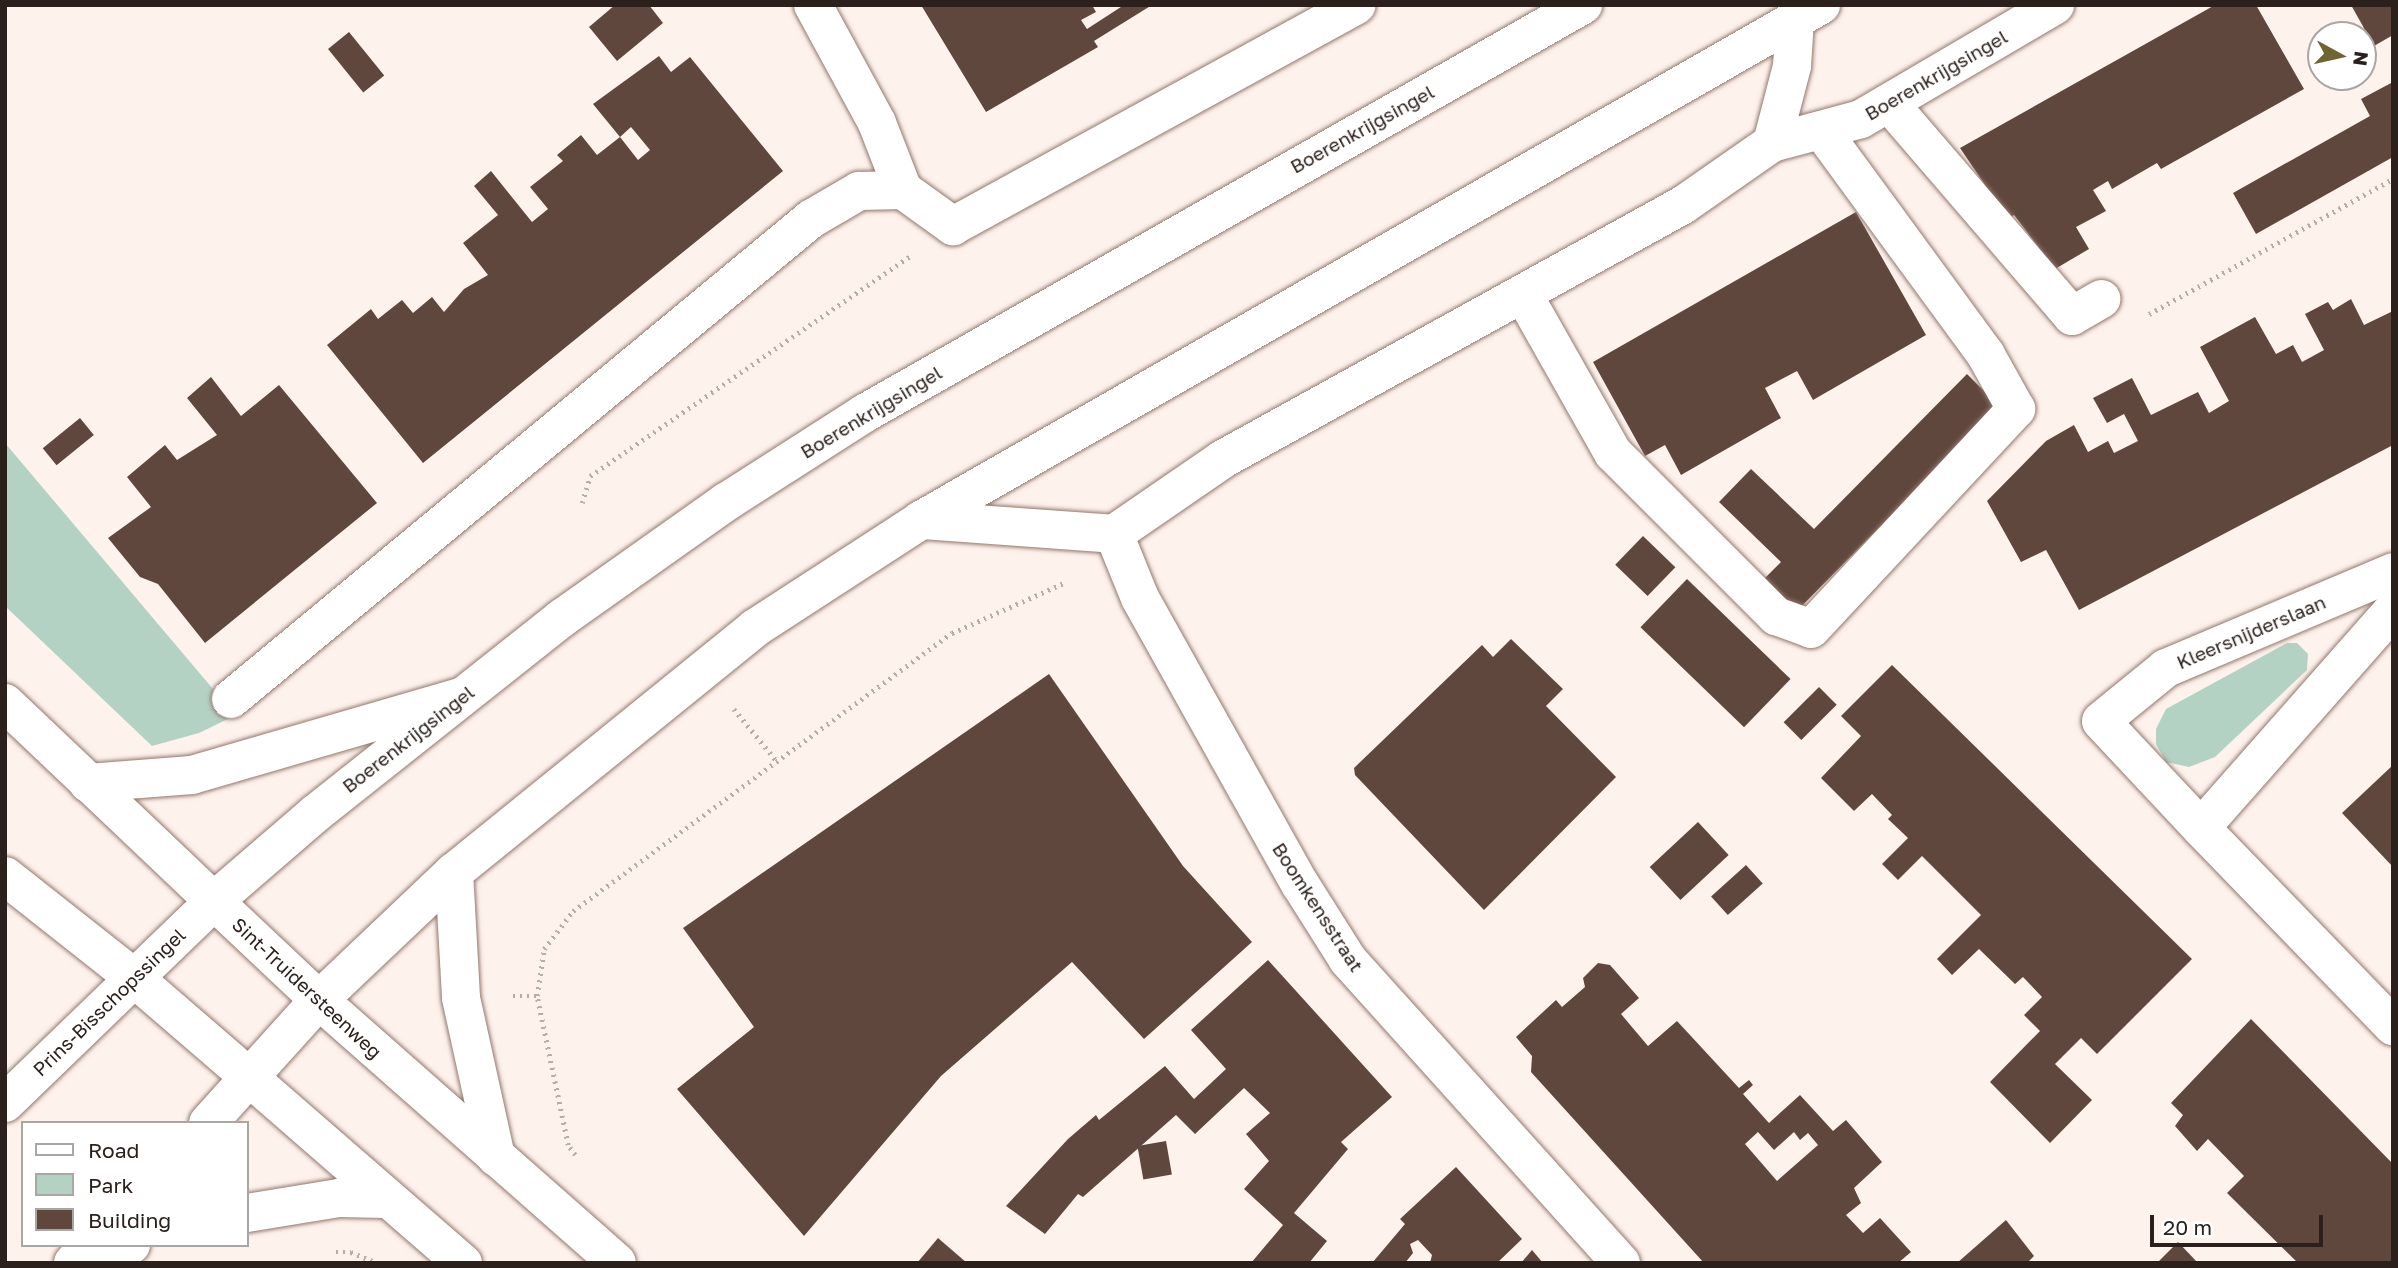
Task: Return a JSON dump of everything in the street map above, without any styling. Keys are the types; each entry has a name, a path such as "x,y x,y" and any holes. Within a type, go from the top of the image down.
{"main road":[{"path":"813,5 877,123 903,190 953,226 1357,5"},
{"name":"Boerenkrijgsingel","path":"214,901 461,697 562,618 715,510 864,413 1583,5"},
{"name":"Boerenkrijgsingel","path":"1114,534 1223,459 1683,205 1772,144 1823,132 1861,119 2055,5"},
{"path":"1772,144 1808,13"},
{"path":"210,1121 251,1079 319,1000 454,872 755,628 921,520 1808,13"},
{"path":"1889,103 2072,316 2101,299"},
{"path":"1523,294 1613,453 1776,617 1811,629 2016,409 1986,355 1823,132"},
{"path":"232,699 811,219 859,191 903,190"},
{"path":"921,520 1114,534"},
{"name":"Boomkensstraat","path":"1114,534 1140,598 1300,884 1348,960 1621,1263"},
{"name":"Kleersnijderslaan","path":"2393,572 2166,668 2101,721 2393,1026"},
{"path":"2201,828 2393,610"},
{"path":"88,783 192,775 461,697"},
{"name":"Sint-Truidersteenweg","path":"5,703 319,1000 617,1263"},
{"path":"454,872 461,998 496,1157"},
{"path":"5,876 133,977 463,1263"},
{"name":"Prins-Bisschopssingel","path":"5,1103 214,901"},
{"path":"248,1213 339,1198 386,1199"},
{"path":"73,1263 88,1247"},
{"path":"92,1263 127,1247"}],"path":[{"path":"582,503 590,476 953,226"},
{"path":"576,1157 568,1145 537,996 544,949 573,911 952,633 1038,592 1084,576 1114,534"},
{"path":"734,709 776,760"}],"green space":[{"path":"5,443 234,716 199,733 152,746 5,606"},
{"path":"2287,643 2297,643 2308,654 2307,670 2215,757 2189,767 2166,762 2156,744 2156,729 2166,709"}],"building":[{"path":"615,5 649,5 663,23 617,61 589,27"},
{"path":"921,5 1092,5 1096,12 1081,20 1087,29 1124,5 1152,5 1094,41 1098,47 986,112"},
{"path":"2215,5 2256,5 2304,89 2161,169 2157,163 2112,189 2108,181 2093,190 2106,211 2076,227 2089,249 2055,269 2014,215 2008,219 1960,148"},
{"path":"2351,5 2393,5 2393,35 2377,44 2377,21 2360,21"},
{"path":"349,32 384,76 363,93 328,49"},
{"path":"659,56 671,72 690,57 783,171 423,463 327,345 371,309 378,319 402,300 413,313 432,297 444,312 464,289 488,275 463,243 498,215 474,186 491,171 532,222 548,209 530,187 563,161 557,155 581,135 597,155 620,137 593,104","holes":["631,127 650,150 638,160 620,137"]},
{"path":"2393,82 2393,157 2256,234 2233,193 2370,116 2361,99"},
{"path":"1856,212 1926,335 1813,400 1797,371 1765,388 1781,418 1681,475 1665,445 1645,456 1593,362"},
{"path":"2351,299 2364,325 2393,311 2393,445 2079,610 2046,550 2021,562 1987,501 2046,441 2074,425 2088,452 2108,441 2114,453 2138,441 2124,414 2107,423 2093,398 2132,378 2151,415 2198,392 2209,413 2229,401 2200,347 2255,317 2276,354 2293,345 2302,362 2324,350 2305,314 2328,302 2333,310"},
{"path":"1967,374 1999,406 1793,615 1760,583 1781,562 1719,502 1751,469 1814,529"},
{"path":"211,377 241,416 279,385 377,503 205,643 158,584 140,577 108,538 151,507 127,477 165,445 177,460 217,435 187,398"},
{"path":"80,418 94,435 57,465 43,448"},
{"path":"1643,536 1675,567 1648,596 1615,565"},
{"path":"1687,579 1791,679 1744,727 1640,627"},
{"path":"1511,639 1563,689 1546,706 1616,777 1484,910 1355,775 1354,768 1482,645 1493,657"},
{"path":"1892,665 2192,959 2097,1054 2081,1038 2055,1064 2092,1100 2050,1143 1990,1082 2040,1031 2024,1015 2042,997 2023,977 2015,984 1979,949 1952,975 1937,959 1981,915 1922,856 1898,880 1882,864 1908,838 1888,819 1892,815 1872,794 1854,811 1821,778 1861,736 1841,716"},
{"path":"1049,674 1183,866 1252,942 1144,1039 1072,962 941,1076 804,1236 677,1089 754,1027 683,928"},
{"path":"1819,687 1837,705 1801,740 1784,722"},
{"path":"2393,765 2393,867 2342,813"},
{"path":"1698,822 1729,855 1680,900 1650,867"},
{"path":"1746,865 1763,884 1728,915 1711,896"},
{"path":"1268,960 1392,1097 1341,1142 1348,1149 1294,1213 1327,1241 1309,1263 1251,1263 1283,1225 1244,1189 1269,1161 1246,1134 1270,1113 1244,1088 1195,1134 1176,1115 1083,1197 1078,1194 1045,1234 1006,1206 1068,1139 1096,1115 1099,1120 1165,1066 1194,1099 1226,1069 1191,1030"},
{"path":"1598,963 1610,965 1639,998 1621,1014 1648,1046 1677,1021 1739,1088 1749,1080 1753,1085 1743,1094 1769,1123 1800,1095 1833,1131 1846,1120 1882,1162 1854,1188 1861,1203 1846,1215 1863,1233 1880,1218 1911,1252 1898,1263 1704,1263 1531,1072 1532,1056 1516,1037 1556,1000 1562,1007 1585,987 1583,978","holes":["1758,1132 1774,1150 1794,1132 1800,1140 1808,1133 1818,1145 1777,1181 1745,1144"]},
{"path":"2251,1019 2393,1164 2393,1263 2298,1263 2227,1193 2244,1176 2208,1139 2197,1151 2175,1126 2183,1115 2171,1103"},
{"path":"1166,1141 1172,1174 1143,1180 1137,1146"},
{"path":"1456,1167 1522,1239 1497,1263 1430,1263 1432,1255 1418,1240 1410,1244 1413,1253 1405,1263 1372,1263 1405,1224 1400,1219"},
{"path":"2006,1220 2034,1256 2027,1263 1957,1263"},
{"path":"938,1238 967,1263 917,1263"},
{"path":"2178,1242 2198,1263 2157,1263"},
{"path":"1532,1250 1543,1263 1521,1263"}]}
